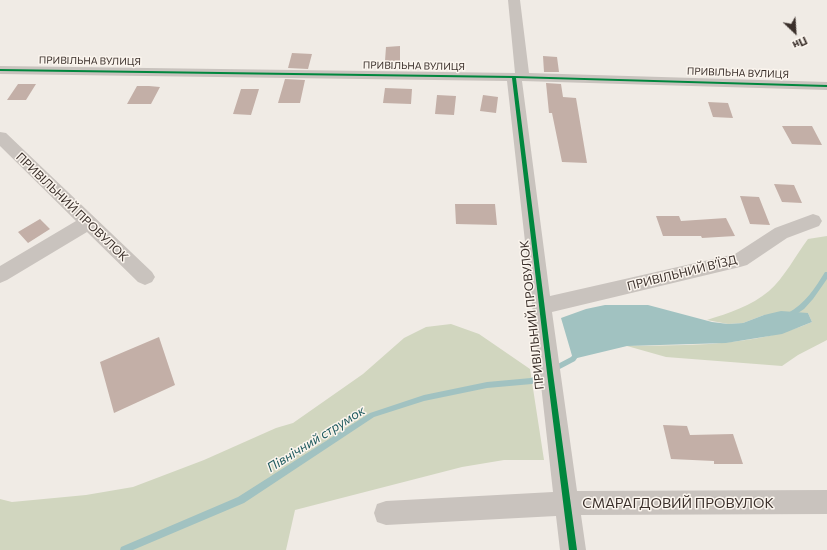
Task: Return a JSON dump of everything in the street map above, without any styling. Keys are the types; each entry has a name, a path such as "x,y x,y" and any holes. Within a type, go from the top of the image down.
{"street":[{"name":"ПРИВІЛЬНИЙ ПРОВУЛОК","path":"514,0 518,77 543,306 547,361 573,550"},
{"name":"ПРИВІЛЬНА ВУЛИЦЯ","path":"0,70 518,77 827,86"},
{"name":"ПРИВІЛЬНИЙ ПРОВУЛОК","path":"0,137 87,223 145,277"},
{"name":"ПРИВІЛЬНИЙ В’ЇЗД","path":"543,306 740,260 781,233 813,221"},
{"path":"0,276 87,223"},
{"name":"СМАРАГДОВИЙ ПРОВУЛОК","path":"386,513 567,503 827,502"}],"green space":[{"path":"827,236 827,340 798,355 782,366 666,357 627,346 697,345 721,343 767,336 812,322 808,313 764,315 743,323 728,324 707,320 723,315 755,301 769,291 780,280 808,239"},
{"path":"451,324 479,334 530,369 544,460 504,460 462,467 295,510 286,550 0,550 0,499 12,502 86,495 133,487 204,460 276,428 293,423 363,374 404,338 426,327"}],"water":[{"path":"605,305 648,305 712,322 728,324 743,323 764,315 781,311 808,313 812,322 782,334 726,343 627,346 573,359 561,318 586,309"}],"building":[{"path":"400,46 400,61 385,61 386,47"},
{"path":"292,53 312,54 308,69 288,68"},
{"path":"543,56 557,57 559,72 544,72"},
{"path":"285,79 305,80 300,103 278,103"},
{"path":"546,83 561,84 563,97 576,98 587,163 562,162 552,113 549,113"},
{"path":"18,84 36,84 26,100 7,100"},
{"path":"137,86 160,87 151,104 127,104"},
{"path":"385,88 412,89 411,104 383,103"},
{"path":"241,89 259,89 251,115 233,114"},
{"path":"437,95 456,96 454,115 435,114"},
{"path":"483,95 498,97 496,113 480,111"},
{"path":"708,102 728,103 733,118 713,117"},
{"path":"782,126 812,126 822,145 792,144"},
{"path":"774,184 794,185 802,203 782,202"},
{"path":"740,196 759,197 770,225 750,224"},
{"path":"455,204 495,204 497,225 456,224"},
{"path":"656,216 679,216 681,221 726,218 735,236 702,238 701,236 663,236"},
{"path":"40,219 50,229 28,243 18,232"},
{"path":"159,337 175,385 114,413 100,362"},
{"path":"663,425 687,426 690,435 733,434 743,464 714,464 714,461 671,459"}],"waterway":[{"name":"Північний струмок","path":"790,315 796,312 807,302 827,274"},
{"name":"Північний струмок","path":"554,369 573,359 577,354"},
{"name":"Північний струмок","path":"124,550 241,500 372,415 424,398 487,385 532,381 547,373"}],"cycle path":[{"path":"0,70 514,77 827,86"},
{"path":"514,77 573,550"}]}
